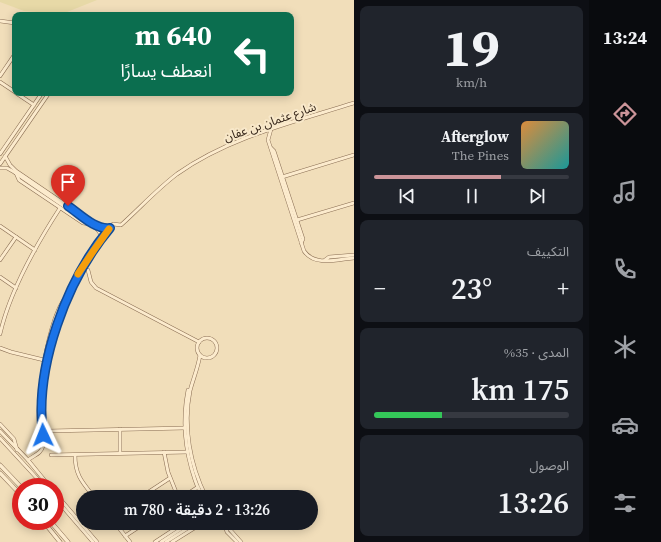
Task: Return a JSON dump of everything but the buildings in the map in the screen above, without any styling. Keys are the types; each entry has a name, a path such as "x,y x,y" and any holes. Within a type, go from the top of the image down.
{"street":[{"path":"0,21 12,23"},
{"path":"0,76 12,58"},
{"path":"0,82 12,90"},
{"path":"22,96 34,104"},
{"path":"0,154 40,96"},
{"path":"0,164 47,96"},
{"name":"شارع عثمان بن عفان","path":"110,228 113,224 121,225 155,191 190,166 228,145 354,103"},
{"path":"271,130 268,138 271,148 274,150 304,251 307,255 316,260 354,256"},
{"path":"281,177 354,155"},
{"path":"5,156 10,165 16,171 94,224 102,228 110,228"},
{"path":"0,168 9,169 16,173 90,224 99,231 102,238"},
{"path":"16,173 19,180 83,223 90,224"},
{"path":"281,177 303,239 301,243"},
{"path":"297,220 354,202"},
{"path":"0,334 16,288 35,250 60,208"},
{"path":"0,226 35,250"},
{"path":"28,460 42,450 44,443 42,407 46,369 55,332 68,296 80,272 110,228"},
{"path":"0,260 16,237"},
{"path":"88,270 91,282 96,288 199,342 208,339 213,340 216,343 218,350 214,356 211,358 205,358 200,355"},
{"path":"0,277 16,288"},
{"path":"43,435 39,425 39,405 44,360 62,301 68,296"},
{"path":"0,318 4,321"},
{"path":"199,342 197,347 200,355 189,396 188,427 192,460 204,490"},
{"path":"0,348 44,360"},
{"path":"188,390 185,409 185,428 188,452 199,490"},
{"path":"0,424 14,439 17,450"},
{"path":"49,431 185,428"},
{"path":"120,429 120,453"},
{"path":"0,431 28,460 43,478"},
{"path":"0,438 37,478"},
{"path":"164,452 170,478 175,490"},
{"path":"51,455 188,452"},
{"path":"75,455 75,466 78,476 88,490"},
{"path":"0,465 13,478"},
{"path":"0,473 12,486"},
{"path":"152,490 170,478"},
{"path":"193,490 198,486"},
{"path":"64,503 98,542"},
{"path":"64,508 93,542"},
{"path":"50,530 60,542"},
{"path":"58,530 68,542"},
{"path":"120,530 130,542"},
{"path":"125,536 134,530"},
{"path":"155,542 173,530"},
{"path":"161,542 179,530"},
{"path":"166,542 185,530"},
{"path":"172,542 191,530"},
{"path":"226,530 237,542"},
{"path":"230,530 241,542"}],"shaded area":[{"path":"0,0 97,0 67,12 24,11 0,2"}],"slow traffic":[{"path":"78,274 109,229"}],"route":[{"path":"43,435 42,407 44,382 51,344 73,284 94,250 110,228 98,226 68,206"}]}
